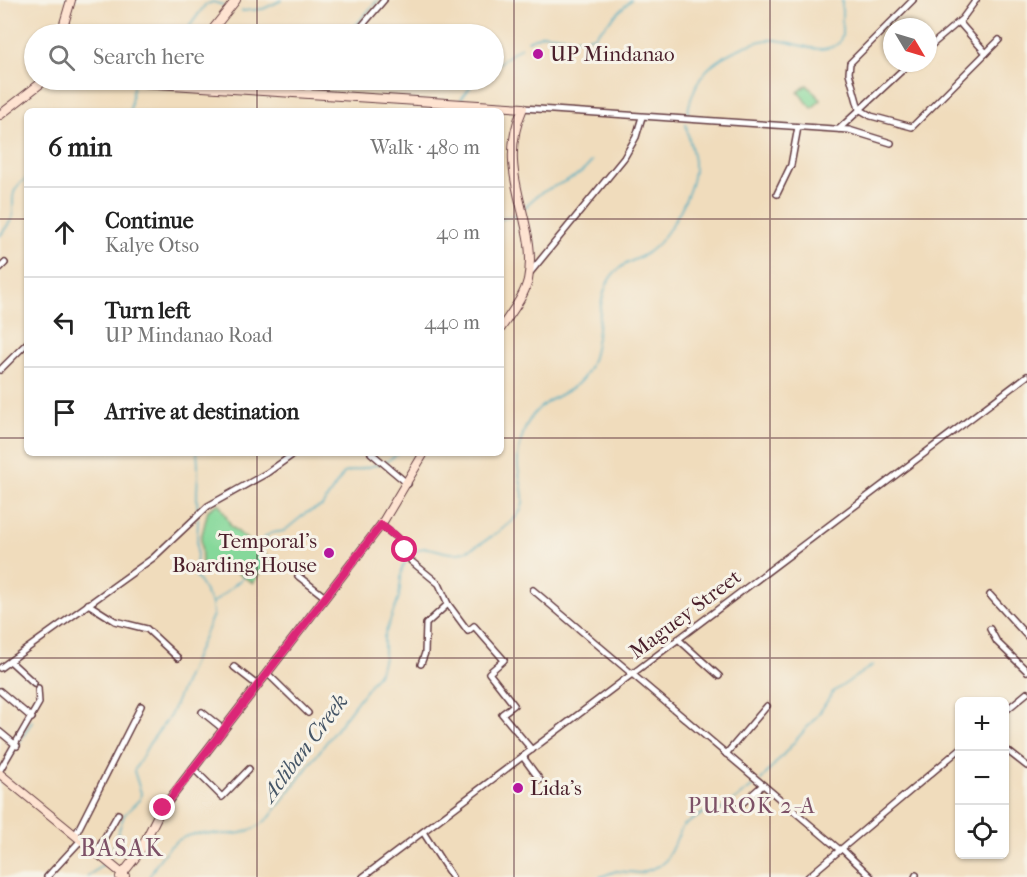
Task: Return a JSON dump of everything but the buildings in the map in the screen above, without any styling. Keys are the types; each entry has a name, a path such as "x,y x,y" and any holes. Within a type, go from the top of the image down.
{"street":[{"path":"64,24 70,0"},
{"path":"217,24 236,0"},
{"path":"223,24 242,0"},
{"path":"364,24 384,0"},
{"path":"913,0 850,63 849,73 859,109 871,116 912,127 999,40"},
{"path":"937,40 959,22 976,0"},
{"path":"959,22 986,53"},
{"path":"838,129 900,72"},
{"path":"2,110 31,90"},
{"path":"280,90 838,129 863,133 891,143"},
{"path":"504,323 524,292 528,274 526,235 512,165 520,108"},
{"path":"528,274 624,158 636,137 642,117"},
{"path":"777,194 791,165 798,127"},
{"path":"0,369 24,346"},
{"name":"Maguey Street","path":"363,877 1027,376"},
{"path":"0,668 153,558 208,506 267,473 291,456"},
{"path":"375,456 408,484"},
{"path":"10,661 36,686 40,699 32,718 0,772 98,851 123,876 140,854 155,819 381,525 408,484 422,456"},
{"path":"381,525 402,542 411,561 439,584 448,604 468,631 474,626 504,660 489,673 514,705 502,714 532,750"},
{"path":"298,576 325,597"},
{"path":"533,590 872,877"},
{"path":"990,595 1027,636"},
{"path":"88,604 115,621 147,629 178,658"},
{"path":"421,664 425,653 426,624 448,604"},
{"path":"990,629 997,642 1027,671"},
{"path":"678,639 719,676"},
{"path":"234,667 257,685"},
{"path":"267,673 309,713"},
{"path":"0,691 32,718"},
{"path":"1009,709 1027,693"},
{"path":"47,877 79,836 141,706"},
{"path":"726,754 767,706"},
{"path":"202,712 223,729"},
{"path":"0,732 16,746"},
{"path":"808,877 958,751"},
{"path":"1009,751 1027,766"},
{"path":"523,758 540,780"},
{"path":"193,768 222,797 249,769"},
{"path":"739,806 763,785"},
{"path":"98,851 118,814"},
{"path":"423,832 452,877"}],"green space":[{"path":"807,85 821,100 812,108 798,92"},
{"path":"219,503 231,526 270,559 253,583 228,567 202,564 201,539 208,510"}],"waterway":[{"path":"242,11 263,9 282,0"},
{"path":"357,24 378,0"},
{"path":"586,38 594,36 631,0"},
{"name":"Acliban Creek","path":"687,116 692,95 701,78 714,63 732,52 767,40 785,41 821,49 839,43 842,35 842,0"},
{"path":"191,24 205,5 213,2 223,5"},
{"path":"528,41 543,34 570,37"},
{"path":"504,60 521,47"},
{"path":"130,108 133,90"},
{"path":"461,99 468,90"},
{"name":"Acliban Creek","path":"411,555 423,548 452,553 464,551 496,533 520,512 523,498 518,457 527,423 543,405 571,389 583,378 593,356 601,305 611,276 655,247 671,227 684,202 694,167 686,123"},
{"path":"526,207 541,193 577,175 592,161"},
{"path":"0,236 12,219 14,192 24,180"},
{"path":"504,218 519,215"},
{"path":"197,456 198,512"},
{"path":"386,462 395,456"},
{"path":"213,603 252,570 260,558 259,546 265,537 271,533 284,531 306,513 322,506 344,473 380,464"},
{"path":"110,857 124,815 140,799 141,793 134,771 149,744 170,716 213,615 212,604 196,576 198,518"},
{"name":"Acliban Creek","path":"149,877 164,853 178,840 193,834 237,834 253,829 270,817 380,671 384,658 384,637 399,597 402,568 407,560"},
{"path":"761,780 818,715 833,692 873,665"},
{"path":"7,763 32,721"},
{"path":"600,877 616,871 641,873 659,866 666,860 683,826 705,812 718,812 756,784"},
{"path":"87,877 105,863"}],"place":[{"name":"UP Mindanao","path":"538,54"},
{"name":"Temporal's Boarding House","path":"329,553"},
{"name":"Lida's","path":"518,788"}],"district":[{"name":"PUROK 2-A","path":"752,805"},
{"name":"BASAK","path":"122,848"}],"route":[{"path":"163,808 381,525 402,542 405,550"}]}
